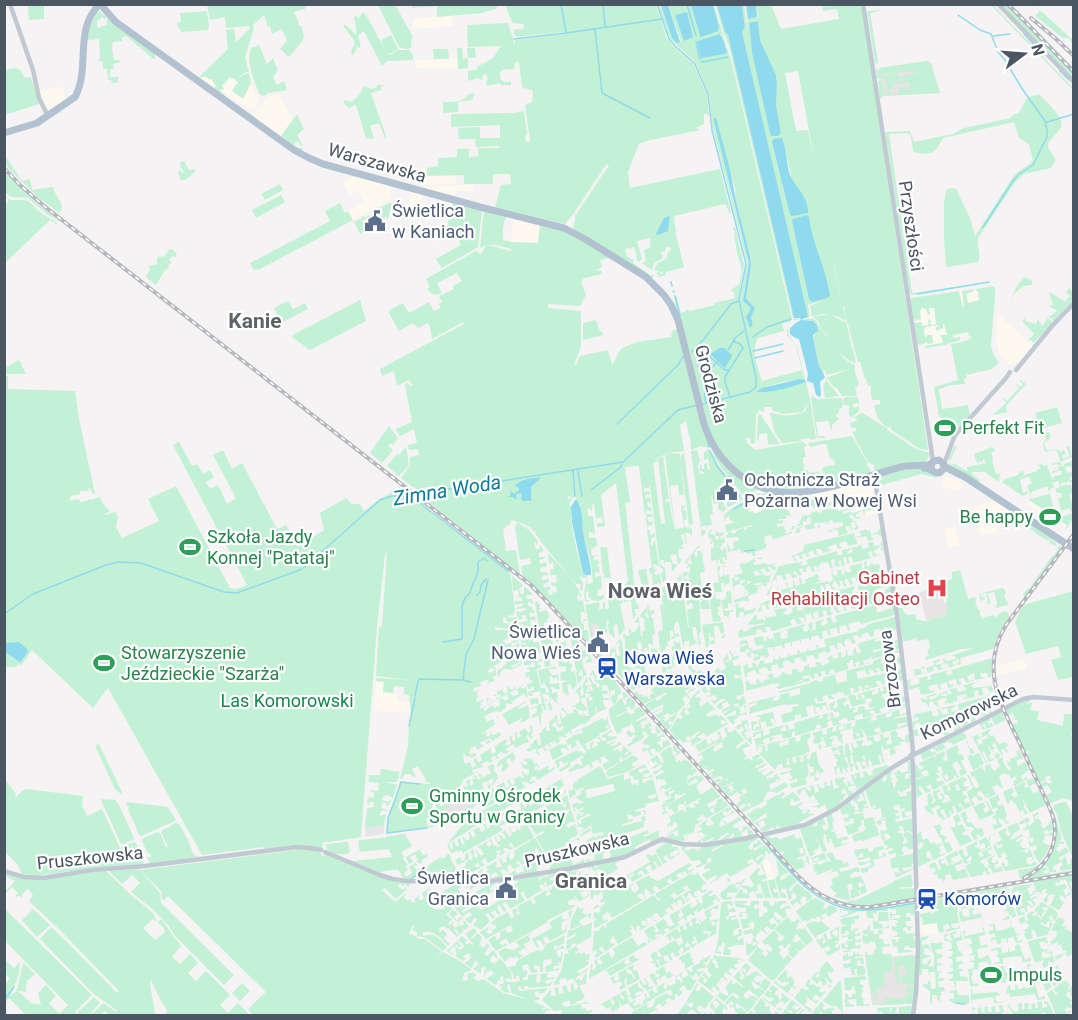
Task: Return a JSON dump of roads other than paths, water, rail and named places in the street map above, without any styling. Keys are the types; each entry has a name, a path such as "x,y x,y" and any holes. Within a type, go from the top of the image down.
{"main road":[{"name":"Warszawska","path":"100,6 118,23 309,158 480,207 559,226 585,239 651,282"},
{"path":"4,133 37,123 76,94 82,66 86,26 88,20 100,6"},
{"name":"Grodziska","path":"651,282 667,299 678,320 706,428 719,454 745,480 774,491 788,493 810,491 895,470 925,468 938,464 945,471 973,483 1074,548"}],"street":[{"path":"10,4 40,100 48,116"},
{"name":"Przyszłości","path":"863,4 932,451 938,464"},
{"path":"998,4 1074,82"},
{"path":"938,464 948,453 955,436 1011,373 1011,368 1015,369 1020,364 1074,303"},
{"name":"Brzozowa","path":"874,475 898,623 912,739 918,953 913,1016"},
{"name":"Komorowska","path":"799,826 808,824 835,810 891,768 938,741 1023,699 1074,700"},
{"name":"Pruszkowska","path":"4,871 30,878 43,878 92,870 145,867 309,848 323,851 393,879 486,882 625,857 662,839 683,844 706,845 799,826"}],"water":[{"path":"661,5 668,5 680,42 677,43 672,38"},
{"path":"691,5 713,5 718,31 701,37"},
{"path":"717,5 742,5 745,27 742,32 808,317 802,319 813,321 817,325 818,331 813,338 819,366 825,377 820,382 820,397 816,395 813,383 807,381 808,374 799,339 790,332 791,327 801,320 794,318 728,35"},
{"path":"746,5 756,5 757,17 748,19"},
{"path":"687,12 693,37 684,41 675,15"},
{"path":"758,21 760,40 776,75 776,105 781,133 778,136 770,134 752,53 749,23"},
{"path":"720,34 727,52 701,58 697,41"},
{"path":"716,118 750,256 751,266 746,298 755,308 751,317 753,326 750,328 746,317 751,308 743,301 749,263 714,121"},
{"path":"782,138 790,175 804,198 808,213 790,215 772,142 773,139"},
{"path":"807,215 830,295 828,298 812,302 809,299 792,221"},
{"path":"670,216 668,231 656,234 664,218"},
{"path":"724,348 732,355 725,368 710,354"},
{"path":"800,379 806,381 781,390 756,392 762,388"},
{"path":"540,477 531,487 531,501 522,501 520,493 516,494 517,499 508,497 511,494 510,490 514,494 519,490 514,486 519,482"},
{"path":"575,500 581,509 591,575 583,573 572,523 571,507"},
{"path":"19,642 28,652 20,662 5,652 5,643"}],"waterway":[{"path":"561,4 566,32"},
{"path":"603,4 605,26"},
{"name":"Zimna Woda","path":"657,4 669,39 695,64 708,94 712,130 746,264 739,299"},
{"path":"687,4 696,36"},
{"path":"1006,4 1074,74"},
{"path":"958,15 980,30 991,34 998,52 1045,121 1047,130 1047,137 1033,165 1013,181 983,227"},
{"path":"514,39 662,19"},
{"path":"595,29 602,93 650,118"},
{"path":"993,36 1010,34"},
{"path":"1024,34 1036,47"},
{"path":"696,42 700,59"},
{"path":"701,61 728,57"},
{"path":"1060,71 1069,80"},
{"path":"1047,122 1074,114"},
{"path":"671,282 672,286"},
{"path":"917,294 989,282"},
{"path":"675,296 680,316"},
{"name":"Zimna Woda","path":"703,404 750,392 756,387 739,300"},
{"path":"692,352 731,304 739,301"},
{"path":"753,337 767,327 791,319"},
{"path":"728,350 736,337 744,331"},
{"path":"730,397 725,377 743,348 733,341"},
{"path":"753,351 783,344"},
{"path":"755,358 783,351"},
{"path":"698,367 709,356 725,370 729,370"},
{"path":"617,424 678,365 683,357"},
{"path":"706,402 707,380 719,360"},
{"name":"Zimna Woda","path":"4,614 33,594 118,562 141,563 224,592 237,593 300,570 380,500 392,496 411,496 418,492 431,492 623,462 678,410 698,405"},
{"path":"707,439 709,447"},
{"path":"710,451 717,466 740,496"},
{"path":"591,490 622,464"},
{"path":"573,470 575,496"},
{"path":"578,471 582,496"},
{"path":"412,496 431,512"},
{"path":"734,509 744,503"},
{"path":"433,513 508,571"},
{"path":"745,551 754,550"},
{"path":"443,642 462,639 462,606 476,578 478,562 484,558 487,561"},
{"path":"477,595 486,579"},
{"path":"419,680 463,680 466,654 474,639 488,580"},
{"path":"463,680 471,682"},
{"path":"415,696 418,681"},
{"path":"409,726 415,698"},
{"path":"397,794 401,782 419,784"},
{"path":"397,795 388,818 387,833 427,828"},
{"path":"761,838 803,885 828,902 843,908 859,910 915,903"},
{"path":"411,879 417,875"},
{"path":"4,1000 14,987"},
{"path":"956,1003 964,1004"}],"railway":[{"path":"1008,4 1074,72"},
{"path":"1031,18 1074,56"},
{"path":"4,168 44,206 531,585 796,874 821,895 850,906 871,907 1074,873"},
{"path":"1024,878 1041,866 1047,858 1052,849 1055,829 1047,801 1000,701 996,687 994,657 998,641 1006,625 1074,534"}],"place":[{"name":"Świetlica w Kaniach","path":"375,221"},
{"name":"Perfekt Fit","path":"945,428"},
{"name":"Ochotnicza Straż Pożarna w Nowej Wsi","path":"727,490"},
{"name":"Be happy","path":"1050,517"},
{"name":"Szkoła Jazdy Konnej \"Patataj\"","path":"190,547"},
{"name":"Gabinet Rehabilitacji Osteo","path":"937,588"},
{"name":"Świetlica Nowa Wieś","path":"598,642"},
{"name":"Stowarzyszenie Jeździeckie \"Szarża\"","path":"104,663"},
{"name":"Nowa Wieś Warszawska","path":"607,668"},
{"name":"Gminny Ośrodek Sportu w Granicy","path":"412,806"},
{"name":"Świetlica Granica","path":"506,888"},
{"name":"Komorów","path":"927,899"},
{"name":"Impuls","path":"991,975"}],"district":[{"name":"Kanie","path":"255,321"},
{"name":"Nowa Wieś","path":"660,591"},
{"name":"Granica","path":"591,881"}],"park label":[{"name":"Las Komorowski","path":"287,701"}]}
